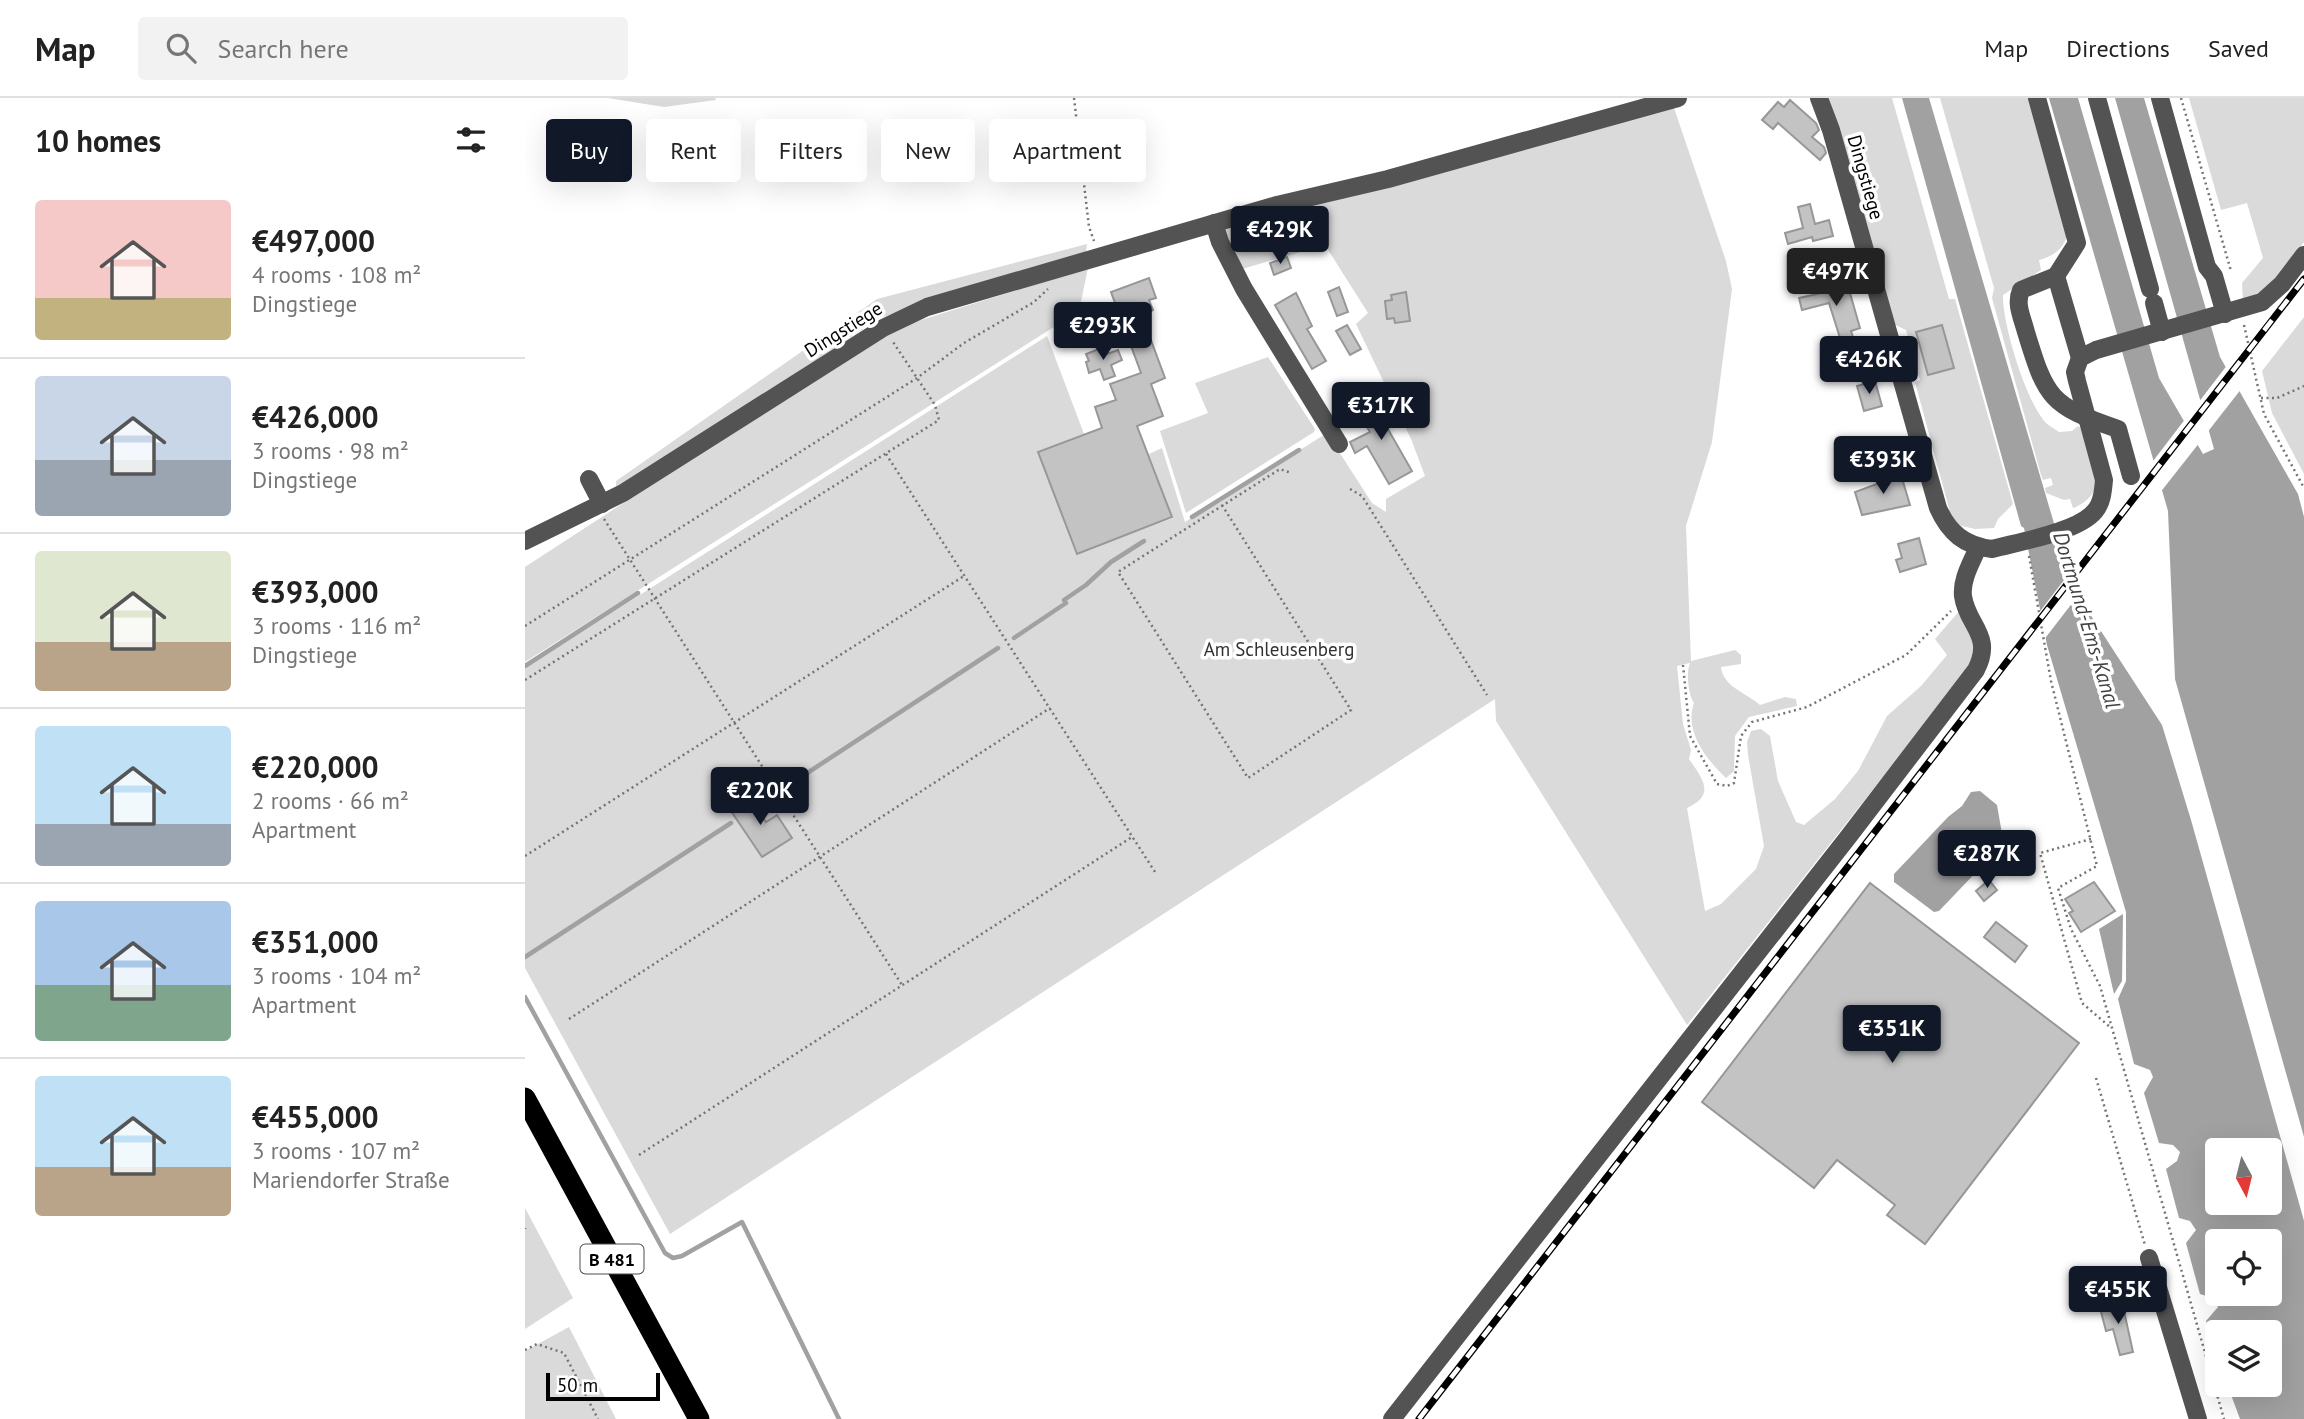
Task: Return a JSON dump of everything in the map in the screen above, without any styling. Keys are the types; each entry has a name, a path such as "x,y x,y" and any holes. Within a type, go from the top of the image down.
{"highway":[{"name":"B 481","path":"525,1098 699,1419"}],"street":[{"name":"Dingstiege","path":"527,535 599,506 883,328 927,307 1277,205 1388,180 1678,98"},
{"name":"Dingstiege","path":"1819,98 1831,130 1938,508 1951,531 1978,547"},
{"path":"2037,98 2077,243 2056,276 2032,283 2021,290 2018,304 2040,378 2048,392 2060,403 2117,429 2131,476"},
{"path":"2097,98 2163,331"},
{"path":"2160,98 2207,267 2214,276 2231,315"},
{"path":"1214,223 1220,242 1244,289 1339,443"},
{"path":"2080,358 2163,331 2231,315 2273,294 2304,255"},
{"path":"1392,1419 1976,670 1984,649 1963,598 1965,580 1978,547 1992,549 2005,545 2027,544 2076,525 2097,509 2103,480 2075,372 2080,358 2056,276"},
{"path":"589,479 599,506"},
{"path":"2149,1258 2198,1419"}],"path":[{"path":"1074,98 1089,227 1101,257"},
{"path":"2181,98 2234,282"},
{"path":"525,626 917,377 964,343 1034,302 1051,285 1056,270"},
{"path":"2231,315 2258,388 2264,414 2304,488"},
{"path":"525,680 939,420 935,405 883,328"},
{"path":"2260,398 2277,398 2304,386"},
{"path":"886,454 1155,872"},
{"path":"1222,505 1351,710 1248,778 1118,572 1222,505 1280,469 1291,473"},
{"path":"1350,489 1362,496 1487,695"},
{"path":"599,506 654,598 902,986"},
{"path":"2027,544 2051,681 2096,854 2097,866 2058,888 2071,929 2100,986 2224,1419"},
{"path":"525,856 964,576"},
{"path":"1683,665 1690,736 1717,784 1727,786 1734,783 1741,736 1752,722 1807,707 1906,655 1963,598"},
{"path":"569,1019 1049,708"},
{"path":"639,1155 1132,837"},
{"path":"2091,839 2041,853 2082,1003 2112,1028"},
{"path":"2096,1078 2149,1258"},
{"path":"525,1350 537,1344 564,1353 598,1419"}],"green space":[{"path":"608,98 715,98 716,100 664,107"},
{"path":"1829,98 1892,98 1949,299 1955,299 2013,504 1998,519 1994,528 1975,529 1958,525 1950,512 1915,382 1920,380 1906,330 1893,324"},
{"path":"1940,98 2032,98 2069,229 2059,249 2051,256 2039,260 2041,270 2003,295 2004,308 2023,381 2038,413 2059,432 2072,431 2078,426 2084,430 2095,465 2096,485 2085,501 2073,508 2070,499 2064,500 2046,493 2045,488 2053,485 2051,478 2043,480 2041,475 1992,298 1994,288"},
{"path":"2189,98 2304,98 2304,242 2270,289 2243,303 2242,283 2263,258 2247,203 2221,210"},
{"name":"Am Schleusenberg","path":"1673,105 1726,261 1732,289 1712,442 1686,526 1691,661 1735,650 1741,655 1741,664 1721,667 1731,685 1760,705 1785,697 1796,699 1797,706 1749,717 1735,736 1734,771 1726,778 1704,753 1694,734 1694,703 1688,683 1690,663 1677,666 1683,724 1691,750 1689,759 1704,786 1702,798 1687,808 1705,911 1721,904 1756,869 1764,846 1748,755 1747,742 1751,731 1761,729 1770,736 1778,781 1796,822 1804,825 1835,799 1858,771 1887,716 1921,686 1947,655 1935,639 1961,609 1977,645 1972,664 1687,1025 1496,721 1495,699 670,1234 525,968 525,668 1047,336 1084,434 1037,452 1076,554 1173,518 1149,454 1162,448 1185,522 1327,433 1372,503 1386,512 1386,499 1425,476 1411,439 1356,324 1368,313 1325,245 1242,269 1216,228"},
{"path":"1087,244 1086,253 880,318 616,491 616,481 877,299"},
{"path":"1088,268 1079,311 525,662 525,567 889,330"},
{"path":"2304,317 2304,474 2272,413 2262,371"},
{"path":"1268,357 1315,429 1314,432 1186,513 1160,431 1208,413 1195,383"},
{"path":"525,1208 573,1298 525,1329"},
{"path":"569,1327 616,1419 525,1419 525,1351"}],"water":[{"name":"Dortmund-Ems-Kanal","path":"1902,98 1929,98 2073,588 2162,725 2191,820 2281,1138 2205,1138 2205,1215 2282,1215 2282,1143 2304,1221 2304,1419 2240,1419 2232,1397 2282,1397 2282,1320 2207,1320 2217,1306 2282,1306 2282,1229 2205,1229 2205,1296 2200,1294 2186,1243 2196,1230 2190,1221 2179,1218 2166,1169 2177,1161 2180,1152 2173,1145 2159,1143 2144,1093 2153,1077 2150,1070 2134,1064 2118,999 2126,981 2126,912 2047,645 2024,528 2021,526"},
{"path":"2049,98 2078,98 2159,378 2203,454 2214,449 2115,98 2144,98 2220,357 2298,494 2304,517 2304,1137 2175,679 2168,511"},
{"path":"1980,791 1997,805 2005,851 1982,866 1939,911 1934,912 1894,882 1894,874 1948,817 1962,806 1971,792"},
{"path":"2123,914 2122,981 2114,994 2099,929"}],"pier":[{"path":"2228,364 2242,388 2206,434 2198,403"},
{"path":"2186,418 2200,442 2159,494 2150,465"},
{"path":"2071,571 2080,593 2043,641 2038,614"}],"building":[{"path":"1790,100 1816,123 1819,130 1812,137 1824,147 1826,153 1820,160 1778,123 1773,129 1762,120 1778,102 1784,107"},
{"path":"1810,204 1815,224 1829,220 1833,236 1813,241 1812,237 1788,244 1785,233 1803,228 1798,207"},
{"path":"1287,257 1291,268 1274,275 1270,263"},
{"path":"1149,278 1156,298 1149,300 1153,310 1142,316 1165,378 1151,384 1163,416 1137,426 1172,517 1077,554 1038,452 1102,428 1095,407 1116,400 1110,384 1141,373 1111,292"},
{"path":"1836,281 1838,289 1848,286 1860,328 1851,331 1853,337 1841,341 1829,303 1802,310 1799,298 1826,292 1824,285"},
{"path":"1339,287 1348,312 1337,316 1328,292"},
{"path":"1406,292 1410,321 1395,323 1394,318 1387,319 1385,301 1392,300 1391,295"},
{"path":"1296,293 1312,326 1307,329 1326,361 1312,369 1275,305"},
{"path":"1347,325 1361,349 1350,355 1336,331"},
{"path":"1942,325 1954,368 1928,375 1916,332"},
{"path":"1104,347 1107,354 1118,350 1122,360 1111,365 1115,376 1104,380 1100,369 1089,373 1086,354"},
{"path":"1875,381 1882,406 1864,411 1857,386"},
{"path":"1375,396 1390,422 1385,424 1412,471 1389,484 1367,446 1355,453 1350,442 1370,432 1360,416 1363,414 1358,406"},
{"path":"1901,475 1910,505 1862,515 1855,492"},
{"path":"1919,538 1926,564 1900,572 1896,560 1902,558 1898,544"},
{"path":"749,795 766,822 777,815 792,838 762,857 729,808"},
{"path":"1989,880 1997,890 1984,901 1976,891"},
{"path":"2094,882 2115,911 2081,932 2069,913 2073,911 2065,899"},
{"path":"1870,883 2079,1043 1925,1244 1887,1215 1895,1205 1837,1160 1814,1188 1702,1102"},
{"path":"1996,922 2027,946 2015,962 1984,937"},
{"path":"2122,1302 2133,1352 2120,1355 2113,1329 2106,1331 2100,1308"}],"waterway":[{"path":"1192,517 1299,450"},
{"path":"1014,638 1066,603 1064,600 1086,585 1111,562 1144,541"},
{"path":"525,666 638,593"},
{"path":"795,781 998,648"},
{"path":"525,957 731,823"},
{"path":"525,997 665,1253 673,1258 682,1256 742,1222 839,1419"}],"railway":[{"path":"1419,1419 2304,279"}]}
